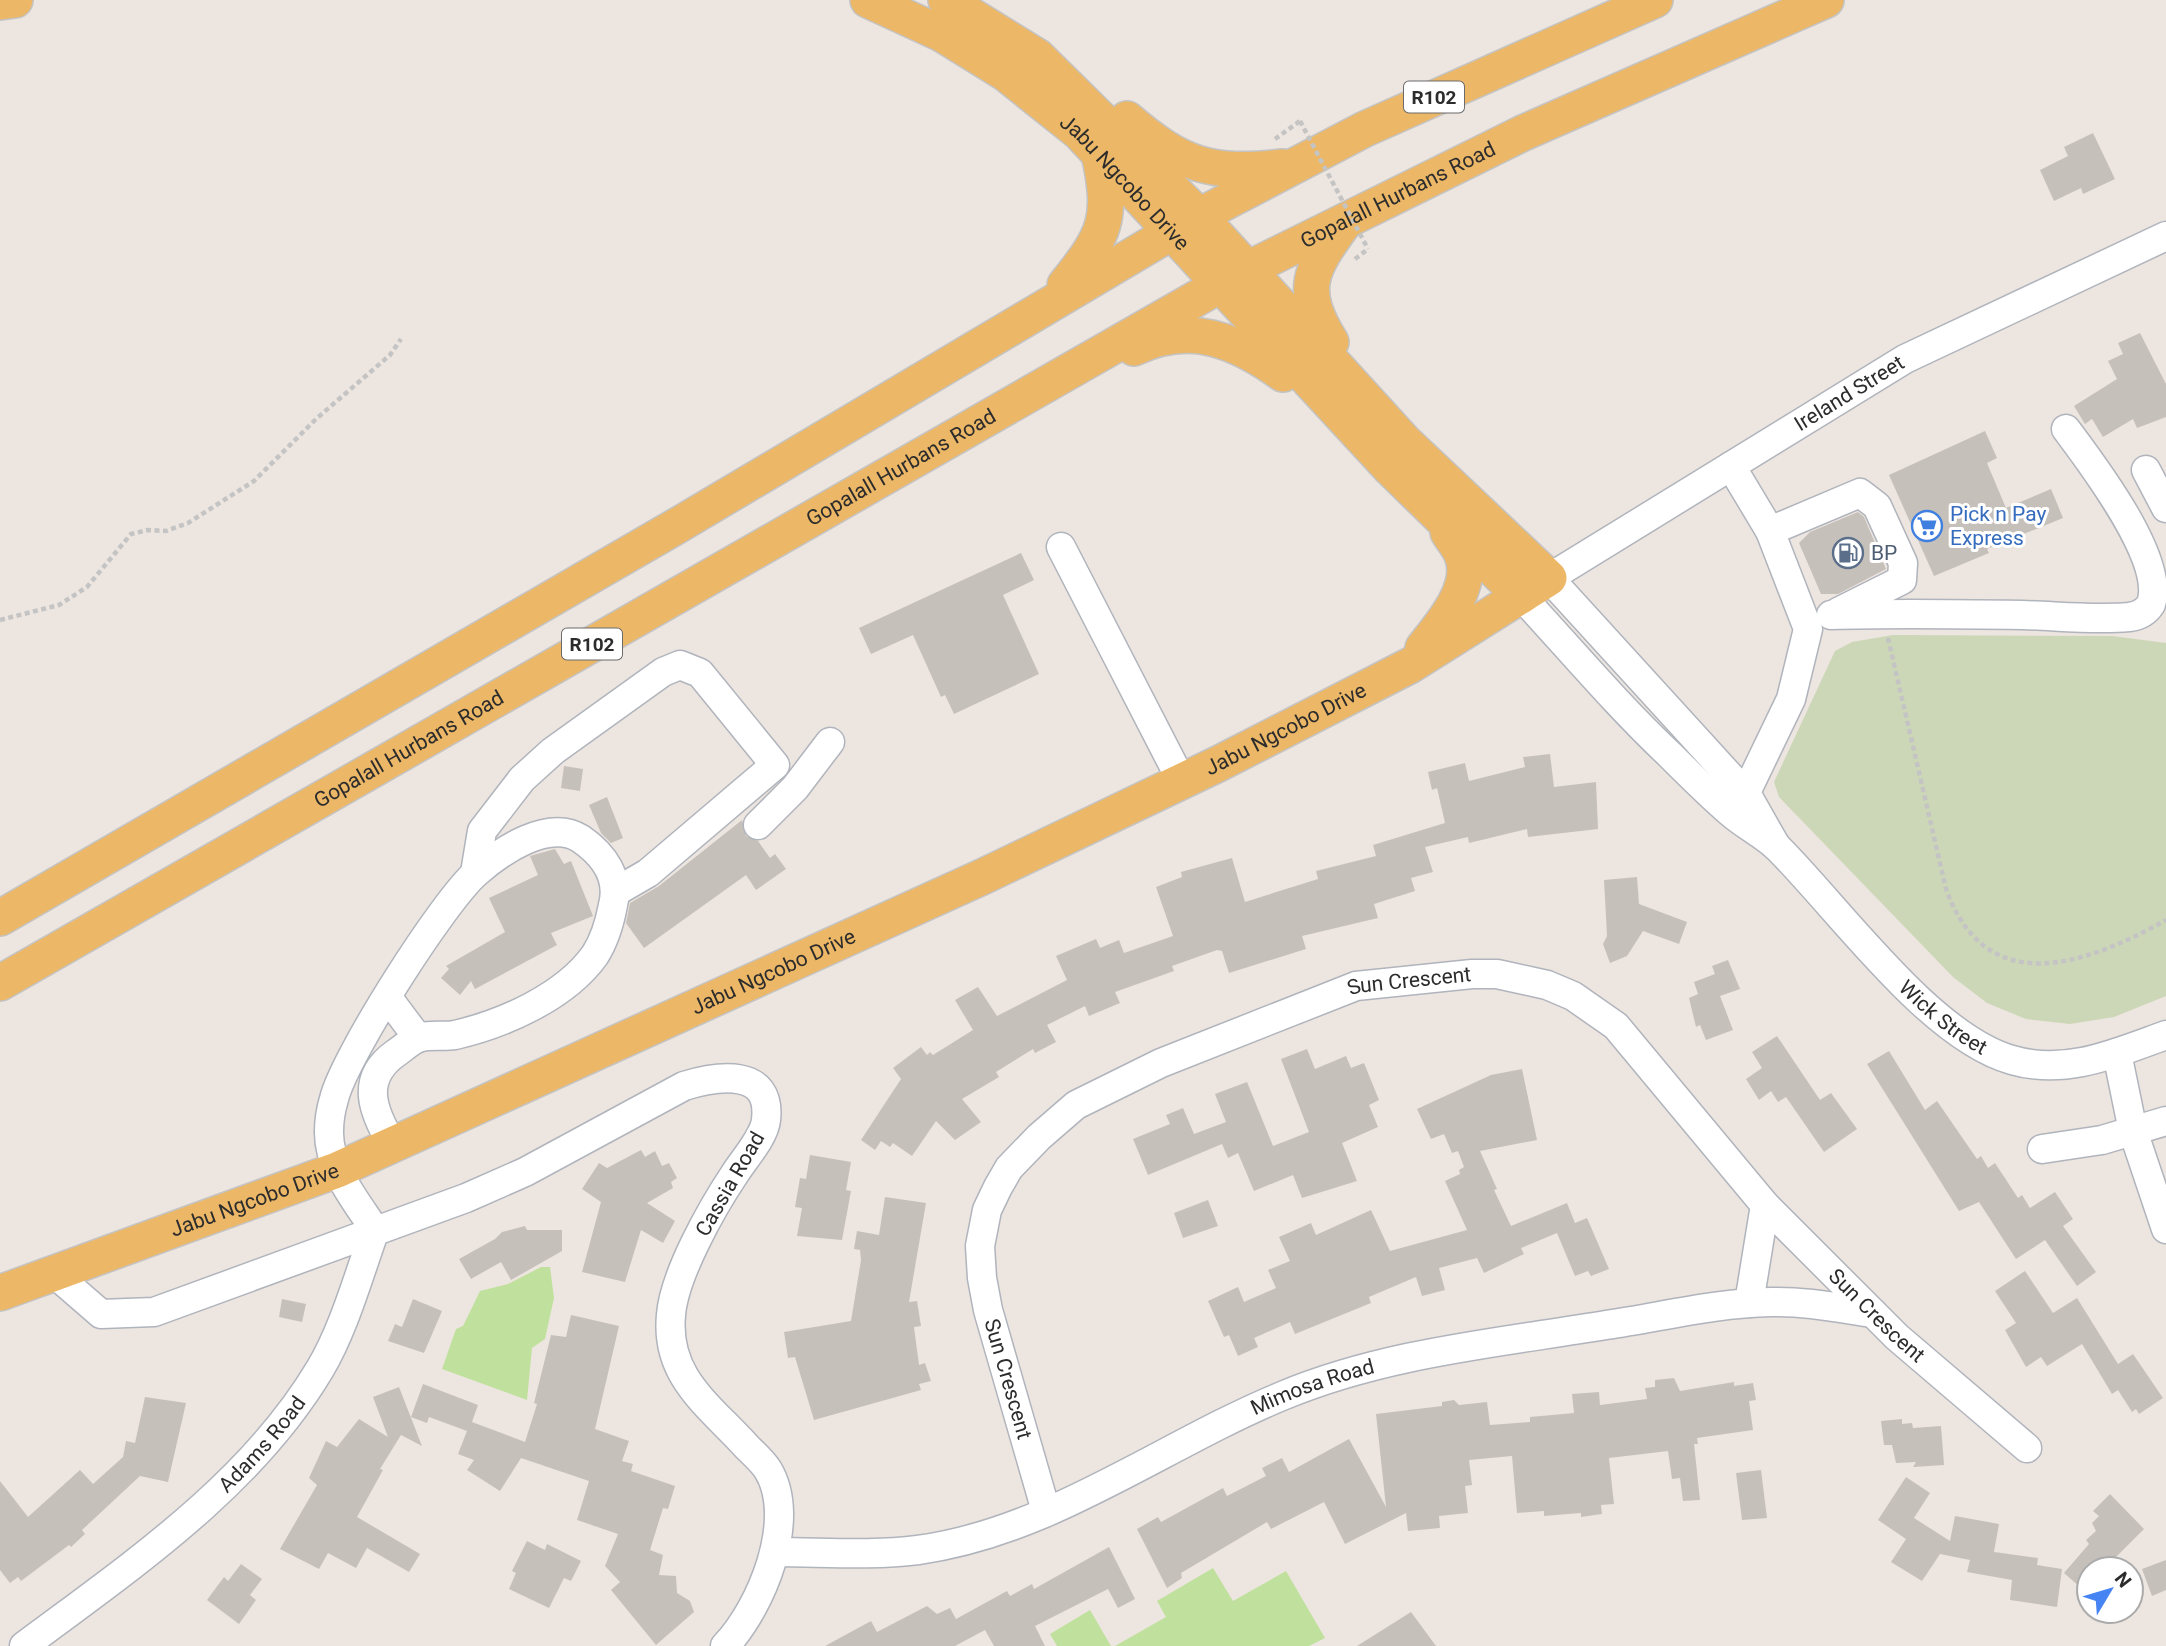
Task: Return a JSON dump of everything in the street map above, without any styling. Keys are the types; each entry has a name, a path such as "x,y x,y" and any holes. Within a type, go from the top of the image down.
{"main road":[{"path":"0,2 15,0"},
{"name":"Jabu Ngcobo Drive","path":"868,0 942,34 1005,73 1185,224"},
{"name":"Jabu Ngcobo Drive","path":"946,0 1038,57 1234,277 1352,427 1433,507 1535,587"},
{"name":"R102","path":"0,918 675,527 1054,299 1185,224 1365,129 1655,0"},
{"name":"Gopalall Hurbans Road","path":"0,983 1234,277 1523,133 1826,0"},
{"path":"1038,57 1094,90 1146,135 1188,162 1219,170 1299,165"},
{"path":"1054,299 1092,251 1102,232 1107,209 1099,153"},
{"path":"1346,220 1318,260 1311,298 1318,322 1360,390"},
{"name":"Jabu Ngcobo Drive","path":"1234,277 1360,390 1535,587"},
{"path":"1018,402 1157,337 1222,338 1252,351 1352,427"},
{"path":"1410,665 1455,607 1465,572 1463,556 1433,507"},
{"name":"Jabu Ngcobo Drive","path":"0,1293 56,1275 337,1170 982,877 1182,782 1410,665 1535,587"}],"street":[{"name":"Ireland Street","path":"1535,587 1905,359 2166,236"},
{"path":"1820,622 1881,614 2141,615 2150,607 2154,597 2159,557 2066,429"},
{"path":"1731,466 1820,622"},
{"path":"2146,470 2166,508"},
{"path":"1740,805 1791,699 1820,622 1902,580 1903,563 1877,506 1860,493 1770,531"},
{"path":"1060,547 1182,782"},
{"name":"Wick Street","path":"1535,587 1920,1000 1955,1033 1984,1050 2013,1061 2052,1066 2095,1061 2166,1035"},
{"path":"475,873 482,831 522,779 553,751 663,672 680,665 700,674 795,788"},
{"path":"758,825 795,788 830,742"},
{"path":"617,891 648,873 775,765"},
{"path":"375,1230 337,1170 329,1133 334,1098 356,1052 436,922 475,873 509,848 549,832 580,838 612,871 617,891 610,921 595,954 540,1002 502,1021 453,1035 418,1038 388,1059 375,1075 370,1093 375,1115 392,1144"},
{"name":"Sun Crescent","path":"1046,1511 988,1310 982,1278 982,1229 987,1210 1009,1168 1076,1105 1161,1063 1356,986 1472,974 1523,979 1573,996 1616,1026 1765,1205 1873,1313 2027,1448"},
{"path":"388,998 418,1038"},
{"path":"2117,1053 2133,1131 2166,1229"},
{"name":"Cassia Road","path":"56,1275 101,1314 154,1312 466,1198 525,1172 684,1086 712,1077 737,1076 753,1085 765,1101 766,1123 692,1248 671,1312 671,1346 680,1371 696,1395 769,1470 776,1494 775,1552 764,1590 740,1630 725,1646"},
{"path":"2042,1149 2076,1145 2166,1121"},
{"path":"1749,1303 1765,1205"},
{"name":"Adams Road","path":"24,1646 106,1585 228,1484 274,1437 321,1367 375,1230"},
{"name":"Mimosa Road","path":"775,1552 884,1553 920,1549 999,1529 1046,1511 1216,1425 1284,1395 1351,1372 1462,1347 1749,1303 1805,1303 1873,1313"}],"path":[{"path":"1300,121 1368,249"},
{"path":"0,620 59,605 87,587 131,534 148,530 166,531 188,523 254,481 316,419 390,355 401,339"},
{"path":"1881,614 1946,889 1961,922 1973,936 2002,956 2035,965 2053,965 2126,942 2166,920"}],"green space":[{"path":"1893,635 2112,636 2166,643 2166,996 2114,1017 2070,1024 2026,1019 1987,1003 1953,977 1779,797 1774,782 1835,651 1852,642"},
{"path":"541,1267 550,1267 554,1298 545,1339 532,1348 527,1400 442,1369 456,1329 463,1326 480,1291 508,1284"},
{"path":"1213,1568 1233,1601 1286,1571 1325,1638 1309,1646 1115,1646 1166,1617 1157,1601"},
{"path":"1090,1610 1111,1646 1057,1646 1050,1634"}],"building":[{"path":"2093,133 2115,179 2083,194 2081,188 2054,201 2040,170 2068,156 2064,147"},
{"path":"2140,333 2166,384 2166,417 2137,428 2133,419 2103,437 2092,419 2085,424 2074,406 2117,379 2108,361 2123,354 2118,343"},
{"path":"1985,431 1997,458 1987,463 2006,508 2051,489 2063,518 1987,549 1989,553 1934,576 1889,475"},
{"path":"1858,512 1864,517 1886,569 1838,594 1821,594 1799,543 1810,532"},
{"path":"1021,553 1034,580 1003,595 1039,674 954,714 945,695 941,697 913,635 871,654 859,628"},
{"path":"1550,754 1554,787 1596,782 1598,829 1528,837 1527,829 1469,843 1468,837 1425,847 1433,872 1411,878 1415,891 1374,904 1378,918 1302,936 1306,949 1229,973 1222,951 1217,950 1172,966 1174,971 1115,992 1120,1003 1089,1016 1085,1006 1047,1025 1056,1042 1035,1053 1033,1049 996,1072 999,1077 962,1099 981,1122 955,1140 936,1121 912,1156 893,1143 890,1147 881,1141 875,1150 861,1140 901,1079 893,1068 921,1047 927,1055 930,1052 933,1055 973,1030 955,1000 978,987 997,1016 1067,980 1056,956 1096,939 1100,948 1119,940 1124,953 1173,936 1156,887 1182,877 1181,872 1232,858 1245,902 1318,879 1316,871 1376,856 1373,845 1445,823 1437,788 1432,790 1428,772 1465,763 1469,781 1525,767 1523,757"},
{"path":"564,766 583,769 580,791 561,788"},
{"path":"607,797 623,838 611,843 601,833 589,805"},
{"path":"742,820 746,836 758,841 770,858 775,854 786,869 756,890 746,875 644,948 626,923 630,903 659,886"},
{"path":"555,849 564,864 571,861 593,916 551,933 557,945 475,989 471,981 460,995 441,978 449,969 446,966 505,932 489,898 538,875 530,856"},
{"path":"1637,877 1639,904 1687,922 1679,944 1643,931 1627,956 1610,963 1603,944 1607,936 1604,880"},
{"path":"1728,960 1740,989 1720,996 1733,1030 1706,1040 1700,1025 1696,1027 1689,998 1698,994 1694,982 1715,974 1712,966"},
{"path":"1777,1036 1820,1100 1831,1093 1857,1129 1824,1152 1786,1097 1778,1102 1771,1091 1759,1100 1746,1079 1762,1068 1752,1052"},
{"path":"1307,1049 1315,1069 1346,1056 1351,1068 1364,1063 1379,1100 1369,1105 1378,1127 1342,1143 1357,1181 1302,1198 1293,1175 1254,1191 1238,1153 1228,1158 1222,1144 1148,1175 1133,1139 1170,1124 1166,1115 1183,1108 1194,1134 1226,1122 1215,1094 1247,1082 1273,1146 1309,1132 1281,1059"},
{"path":"1889,1051 1925,1110 1937,1101 1977,1159 1981,1156 1988,1168 1995,1163 2018,1198 2022,1195 2030,1208 2055,1192 2073,1219 2063,1226 2096,1272 2077,1286 2045,1240 2016,1259 1979,1202 1959,1211 1867,1064"},
{"path":"1522,1069 1537,1140 1480,1151 1497,1189 1494,1190 1511,1226 1567,1203 1575,1223 1587,1218 1609,1269 1591,1276 1588,1271 1575,1276 1557,1233 1521,1248 1524,1254 1484,1273 1477,1258 1439,1268 1445,1290 1422,1296 1416,1277 1369,1297 1371,1303 1295,1334 1290,1322 1254,1338 1258,1347 1238,1356 1229,1335 1224,1337 1208,1301 1238,1287 1244,1302 1276,1288 1268,1270 1290,1261 1279,1237 1311,1223 1316,1235 1371,1210 1390,1251 1467,1230 1445,1181 1460,1174 1459,1170 1464,1167 1458,1151 1452,1153 1444,1134 1431,1139 1417,1109 1491,1075"},
{"path":"641,1150 645,1157 655,1151 662,1166 669,1163 677,1178 671,1182 673,1188 647,1203 675,1221 663,1243 641,1230 625,1282 582,1272 601,1202 582,1189 599,1163 607,1168"},
{"path":"810,1155 851,1162 846,1190 851,1191 842,1240 797,1236 802,1208 795,1207 800,1178 806,1179"},
{"path":"885,1197 926,1203 909,1302 917,1301 921,1326 914,1327 919,1365 925,1363 931,1381 919,1384 921,1390 814,1420 795,1357 788,1358 784,1332 851,1321 861,1260 860,1250 854,1249 857,1231 879,1235"},
{"path":"1208,1200 1218,1226 1183,1238 1174,1213"},
{"path":"525,1226 527,1230 562,1230 562,1251 511,1280 501,1262 471,1279 459,1259 495,1239 502,1232"},
{"path":"2025,1271 2053,1313 2077,1298 2118,1364 2133,1354 2163,1398 2139,1414 2136,1409 2132,1412 2118,1390 2112,1394 2082,1344 2047,1366 2041,1357 2026,1367 2005,1330 2016,1323 1995,1291"},
{"path":"282,1299 306,1304 302,1322 279,1317"},
{"path":"413,1299 442,1311 424,1353 388,1341 395,1324 402,1327"},
{"path":"571,1315 619,1326 595,1429 629,1441 622,1461 633,1464 631,1471 675,1486 668,1509 663,1508 650,1550 663,1555 659,1575 676,1576 677,1593 690,1601 694,1612 656,1645 611,1590 620,1582 605,1566 618,1534 577,1520 589,1481 521,1458 500,1491 467,1470 474,1460 458,1454 467,1431 429,1417 427,1423 411,1417 423,1384 478,1405 472,1422 525,1442 537,1404 534,1403 551,1335 566,1337"},
{"path":"1674,1378 1680,1391 1734,1382 1734,1386 1753,1383 1756,1400 1749,1401 1753,1430 1697,1438 1698,1444 1694,1444 1700,1500 1683,1501 1680,1478 1672,1479 1668,1451 1609,1458 1614,1504 1601,1505 1602,1514 1581,1517 1581,1513 1544,1516 1544,1511 1517,1513 1512,1456 1469,1460 1472,1485 1465,1486 1468,1513 1439,1516 1440,1528 1408,1531 1406,1513 1345,1544 1324,1502 1271,1529 1267,1522 1181,1573 1182,1578 1167,1588 1137,1529 1158,1517 1161,1522 1223,1488 1227,1496 1266,1476 1262,1468 1282,1458 1289,1472 1349,1439 1386,1507 1376,1414 1442,1406 1442,1402 1454,1400 1459,1405 1487,1402 1490,1425 1530,1422 1530,1417 1574,1413 1572,1394 1599,1392 1600,1405 1647,1399 1645,1388 1655,1387 1655,1380"},
{"path":"399,1387 422,1446 401,1435 380,1469 383,1470 357,1517 420,1554 409,1572 367,1548 356,1568 328,1553 319,1569 280,1549 317,1485 309,1478 326,1441 337,1447 359,1419 388,1437 373,1397"},
{"path":"145,1397 186,1403 168,1482 140,1476 82,1530 85,1534 71,1547 69,1545 21,1581 18,1577 10,1583 0,1570 0,1481 28,1517 80,1470 93,1484 123,1457 126,1441 135,1443"},
{"path":"1902,1419 1902,1424 1912,1423 1913,1428 1941,1426 1944,1465 1913,1467 1916,1462 1896,1463 1892,1445 1884,1445 1881,1421"},
{"path":"1761,1470 1767,1518 1742,1520 1736,1473"},
{"path":"1906,1477 1930,1493 1914,1518 1950,1541 1955,1516 1999,1524 1994,1552 2038,1558 2037,1565 2062,1569 2057,1607 2010,1600 2012,1580 1967,1572 1970,1560 1940,1554 1922,1581 1891,1562 1906,1539 1878,1520"},
{"path":"2110,1494 2144,1529 2118,1555 2080,1555 2089,1544 2086,1540 2096,1531 2092,1523 2099,1516 2093,1511"},
{"path":"527,1541 545,1550 547,1544 581,1561 571,1581 564,1578 549,1608 509,1589 516,1573 512,1571"},
{"path":"1109,1547 1135,1599 1118,1608 1108,1589 1035,1626 1045,1646 994,1646 985,1630 955,1646 825,1646 871,1621 877,1632 927,1606 937,1614 950,1608 956,1619 1007,1591 1010,1596 1032,1584 1034,1589"},
{"path":"2075,1560 2075,1583 2064,1573"},
{"path":"2166,1560 2166,1590 2152,1596 2145,1577 2145,1568"},
{"path":"241,1564 262,1579 250,1595 256,1600 239,1624 207,1600 224,1577 228,1581"},
{"path":"1411,1612 1436,1646 1357,1646"}],"place":[{"name":"Pick n Pay Express","path":"1927,526"},
{"name":"BP","path":"1848,553"}]}
